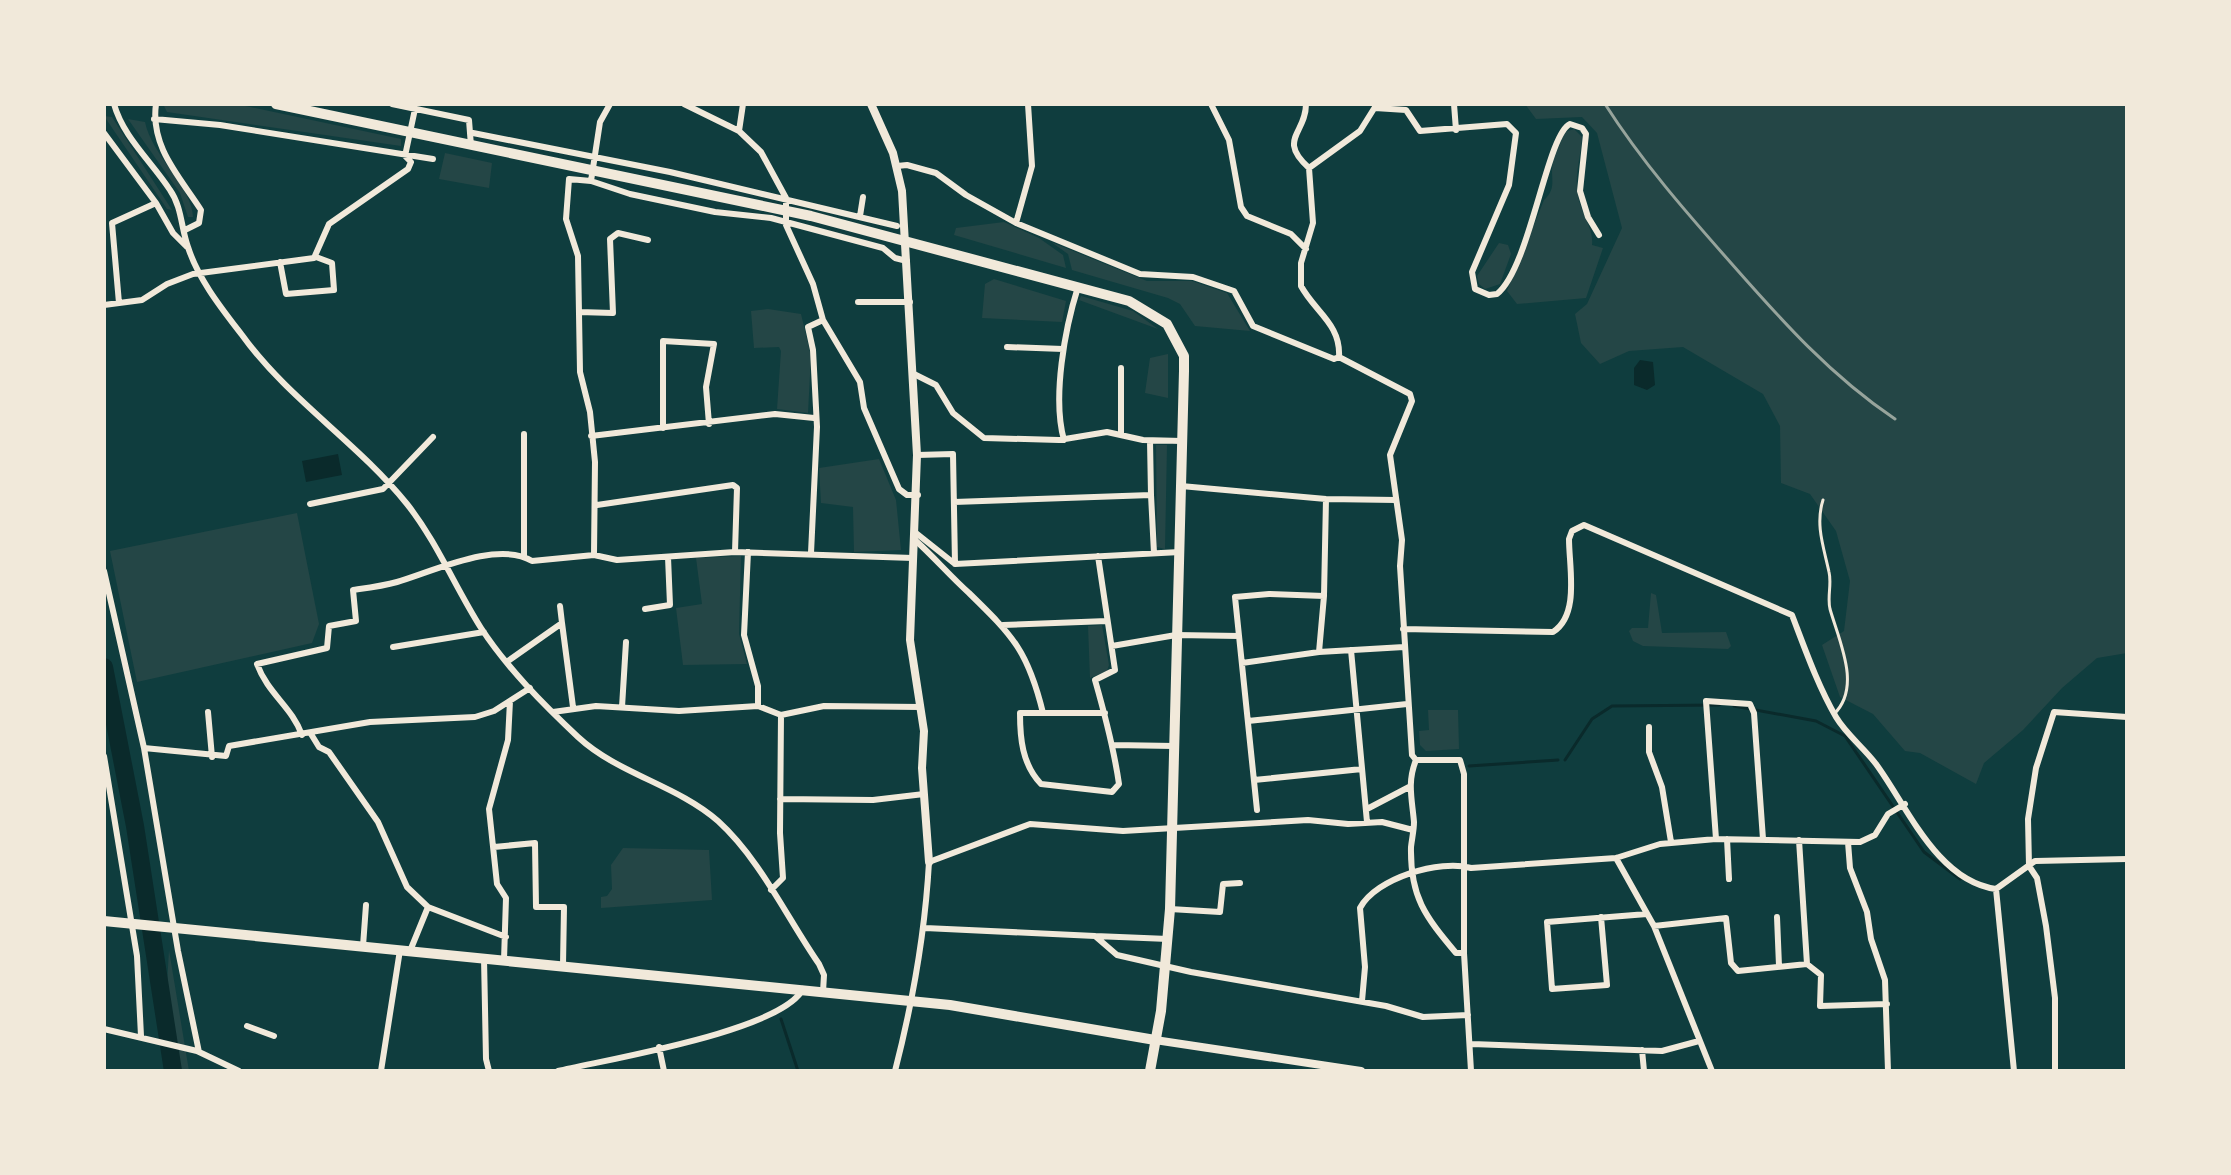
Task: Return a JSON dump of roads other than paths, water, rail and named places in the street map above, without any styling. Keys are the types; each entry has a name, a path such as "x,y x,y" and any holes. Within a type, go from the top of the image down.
{"main road":[{"path":"276,104 593,176 786,211 905,239 1078,287 1153,312 1177,339 1184,356 1170,909 1166,966 1150,1071"},
{"path":"311,104 398,130"},
{"path":"104,921 803,989 913,1002 1155,1040"}],"street":[{"path":"114,104 136,144 171,191 185,230 187,247"},
{"path":"156,104 154,119 163,153 201,210 199,223 185,230"},
{"path":"392,104 469,120 473,133 471,146"},
{"path":"593,176 600,122 610,104"},
{"path":"684,104 739,131 761,152 776,186 786,198 786,225 813,284 823,320 860,382 864,408 899,489 907,495 918,495"},
{"path":"739,131 743,104"},
{"path":"871,104 897,166 907,261 918,495 910,640 921,707 929,862 925,928 913,1002 895,1071"},
{"path":"1016,223 1032,166 1028,104"},
{"path":"1211,104 1229,140 1241,207 1247,216 1291,234 1306,249"},
{"path":"1306,104 1293,147 1296,155 1309,168 1313,223 1300,274 1301,286 1330,319 1340,346 1339,357"},
{"path":"1454,104 1456,130"},
{"path":"1309,168 1360,131 1376,106 1406,110 1420,131 1507,124 1516,137 1509,185 1472,272 1475,289 1489,295 1504,289 1541,198 1560,132 1570,124 1582,128 1586,134 1580,191 1588,217 1599,235"},
{"path":"405,156 415,109"},
{"path":"154,119 220,125 433,159"},
{"path":"104,133 156,203 173,233 187,247 201,275 243,338 310,409 364,456 389,483 428,533 484,632 530,688 580,739 604,756 694,804 719,823 771,890 822,968 823,992"},
{"path":"473,133 786,198 897,226"},
{"path":"316,257 329,224 408,169 411,162 405,156"},
{"path":"897,166 907,165 936,173 966,195 1016,223 1140,274 1193,277 1234,291 1253,326 1334,359 1339,357 1410,394 1412,401 1390,455 1402,540 1407,704 1412,755 1416,760"},
{"path":"594,555 597,505 591,436 580,372 578,256 566,219 569,179 593,176 630,194 715,212 771,218 786,225 883,248 895,258 907,261"},
{"path":"860,216 863,197"},
{"path":"119,303 112,223 156,203"},
{"path":"579,312 613,313 610,239 618,233 648,240"},
{"path":"104,305 142,300 167,284 193,274 316,257 332,263 334,290 286,294 280,262"},
{"path":"1064,440 1059,423 1063,349 1078,287"},
{"path":"858,302 910,302"},
{"path":"811,553 816,499 813,350 808,327 823,320"},
{"path":"663,428 663,341 714,344 706,387 709,424"},
{"path":"1007,347 1063,349"},
{"path":"1121,368 1121,433"},
{"path":"914,374 936,385 953,413 978,437 1064,440 1121,433 1150,441 1182,441"},
{"path":"591,436 775,414 814,418"},
{"path":"524,434 524,556"},
{"path":"310,504 383,489 433,437"},
{"path":"1150,441 1154,553"},
{"path":"917,455 953,454 955,564"},
{"path":"597,505 733,485 737,488 735,552"},
{"path":"1181,486 1326,499 1396,500"},
{"path":"954,502 1151,495"},
{"path":"1319,652 1324,596 1326,499"},
{"path":"1403,629 1553,632 1563,625 1570,614 1569,539 1572,531 1584,525 1792,615 1834,714 1860,743 1899,808 1930,847 1984,887 1996,889 2035,861 2127,859"},
{"path":"915,536 955,564 1180,552"},
{"path":"915,536 1018,643 1036,683 1043,713"},
{"path":"302,735 293,715 270,693 257,664 327,648 329,626 356,621 353,590 394,583 446,564 499,554 524,556 532,561 594,555 617,560 735,552 913,558"},
{"path":"748,552 744,635 758,686 758,706"},
{"path":"1098,556 1115,670 1095,680 1105,713 1113,745 1119,784 1112,792 1041,784 1033,775 1020,742 1020,713 1105,713"},
{"path":"645,609 670,605 668,557"},
{"path":"104,571 144,748 198,1052"},
{"path":"1257,810 1235,597 1269,594 1324,596"},
{"path":"560,606 573,707"},
{"path":"1003,625 1107,621"},
{"path":"508,661 562,623"},
{"path":"393,647 484,632"},
{"path":"1112,646 1176,635 1239,636"},
{"path":"622,707 626,642"},
{"path":"1242,663 1319,652 1404,647"},
{"path":"1351,650 1367,822"},
{"path":"144,748 226,756 229,746 236,742 311,734 370,722 475,717 530,688"},
{"path":"1716,839 1706,705 1720,700 1751,705 1754,713 1763,839"},
{"path":"504,960 506,898 497,884 489,798 508,740 510,701"},
{"path":"1248,721 1407,704"},
{"path":"553,712 573,707 679,711 758,706 781,715 824,706 921,707"},
{"path":"208,712 212,757"},
{"path":"2055,1071 2055,998 2046,926 2037,878 2029,866 2028,819 2036,768 2054,712 2127,717"},
{"path":"771,890 783,878 781,715"},
{"path":"1649,727 1649,752 1662,787 1671,842"},
{"path":"311,734 319,747 329,752 378,822 407,887 428,907 506,937"},
{"path":"1113,745 1174,746"},
{"path":"104,756 133,923 144,1037"},
{"path":"1416,760 1409,787 1413,830 1412,874 1419,906 1456,953 1464,953"},
{"path":"1416,760 1460,760 1462,763 1464,953 1472,1044 1471,1071"},
{"path":"1254,780 1362,769"},
{"path":"1367,809 1409,787"},
{"path":"780,799 873,800 924,794"},
{"path":"1362,1001 1365,967 1360,908 1372,892 1412,874 1457,864 1537,865 1616,858 1671,842 1716,839 1868,840 1899,808"},
{"path":"929,862 1030,824 1123,831 1308,820 1348,824 1367,822 1413,830"},
{"path":"1727,839 1729,879"},
{"path":"1799,840 1807,964"},
{"path":"1848,842 1850,868 1867,912 1871,939 1885,980 1888,1071"},
{"path":"494,847 535,843 536,907 564,907 563,965"},
{"path":"1616,858 1654,926 1712,1071"},
{"path":"1170,909 1220,912 1223,884 1240,883"},
{"path":"1996,889 2014,1071"},
{"path":"363,946 366,905"},
{"path":"381,1071 405,951 428,907"},
{"path":"1601,917 1607,985 1552,989 1547,922 1601,917 1647,914"},
{"path":"1777,917 1779,966"},
{"path":"1654,926 1726,918 1731,963 1738,971 1807,964 1821,975 1820,1006 1887,1004"},
{"path":"925,928 1168,939"},
{"path":"1095,936 1117,955 1166,966 1362,1001 1423,1017 1468,1015"},
{"path":"484,958 486,1059 489,1071"},
{"path":"558,1071 728,1032 794,1002 803,989"},
{"path":"247,1026 274,1036"},
{"path":"104,1029 198,1052 239,1071"},
{"path":"1155,1040 1320,1068 1361,1071"},
{"path":"1472,1044 1662,1051 1699,1041"},
{"path":"659,1047 664,1071"},
{"path":"1642,1050 1644,1071"}],"lane":[{"path":"1823,500 1820,533 1830,573 1829,606 1847,673 1844,700 1834,714"}],"waterway":[{"path":"104,667 135,826 173,1071"},
{"path":"1565,760 1592,719 1612,706 1719,705"},
{"path":"1734,706 1816,721 1845,736 1924,852 1960,879"},
{"path":"1469,766 1558,760"},
{"path":"781,1019 798,1071"}],"railway":[{"path":"1605,104 1665,186 1769,306 1828,366 1895,419"}]}
